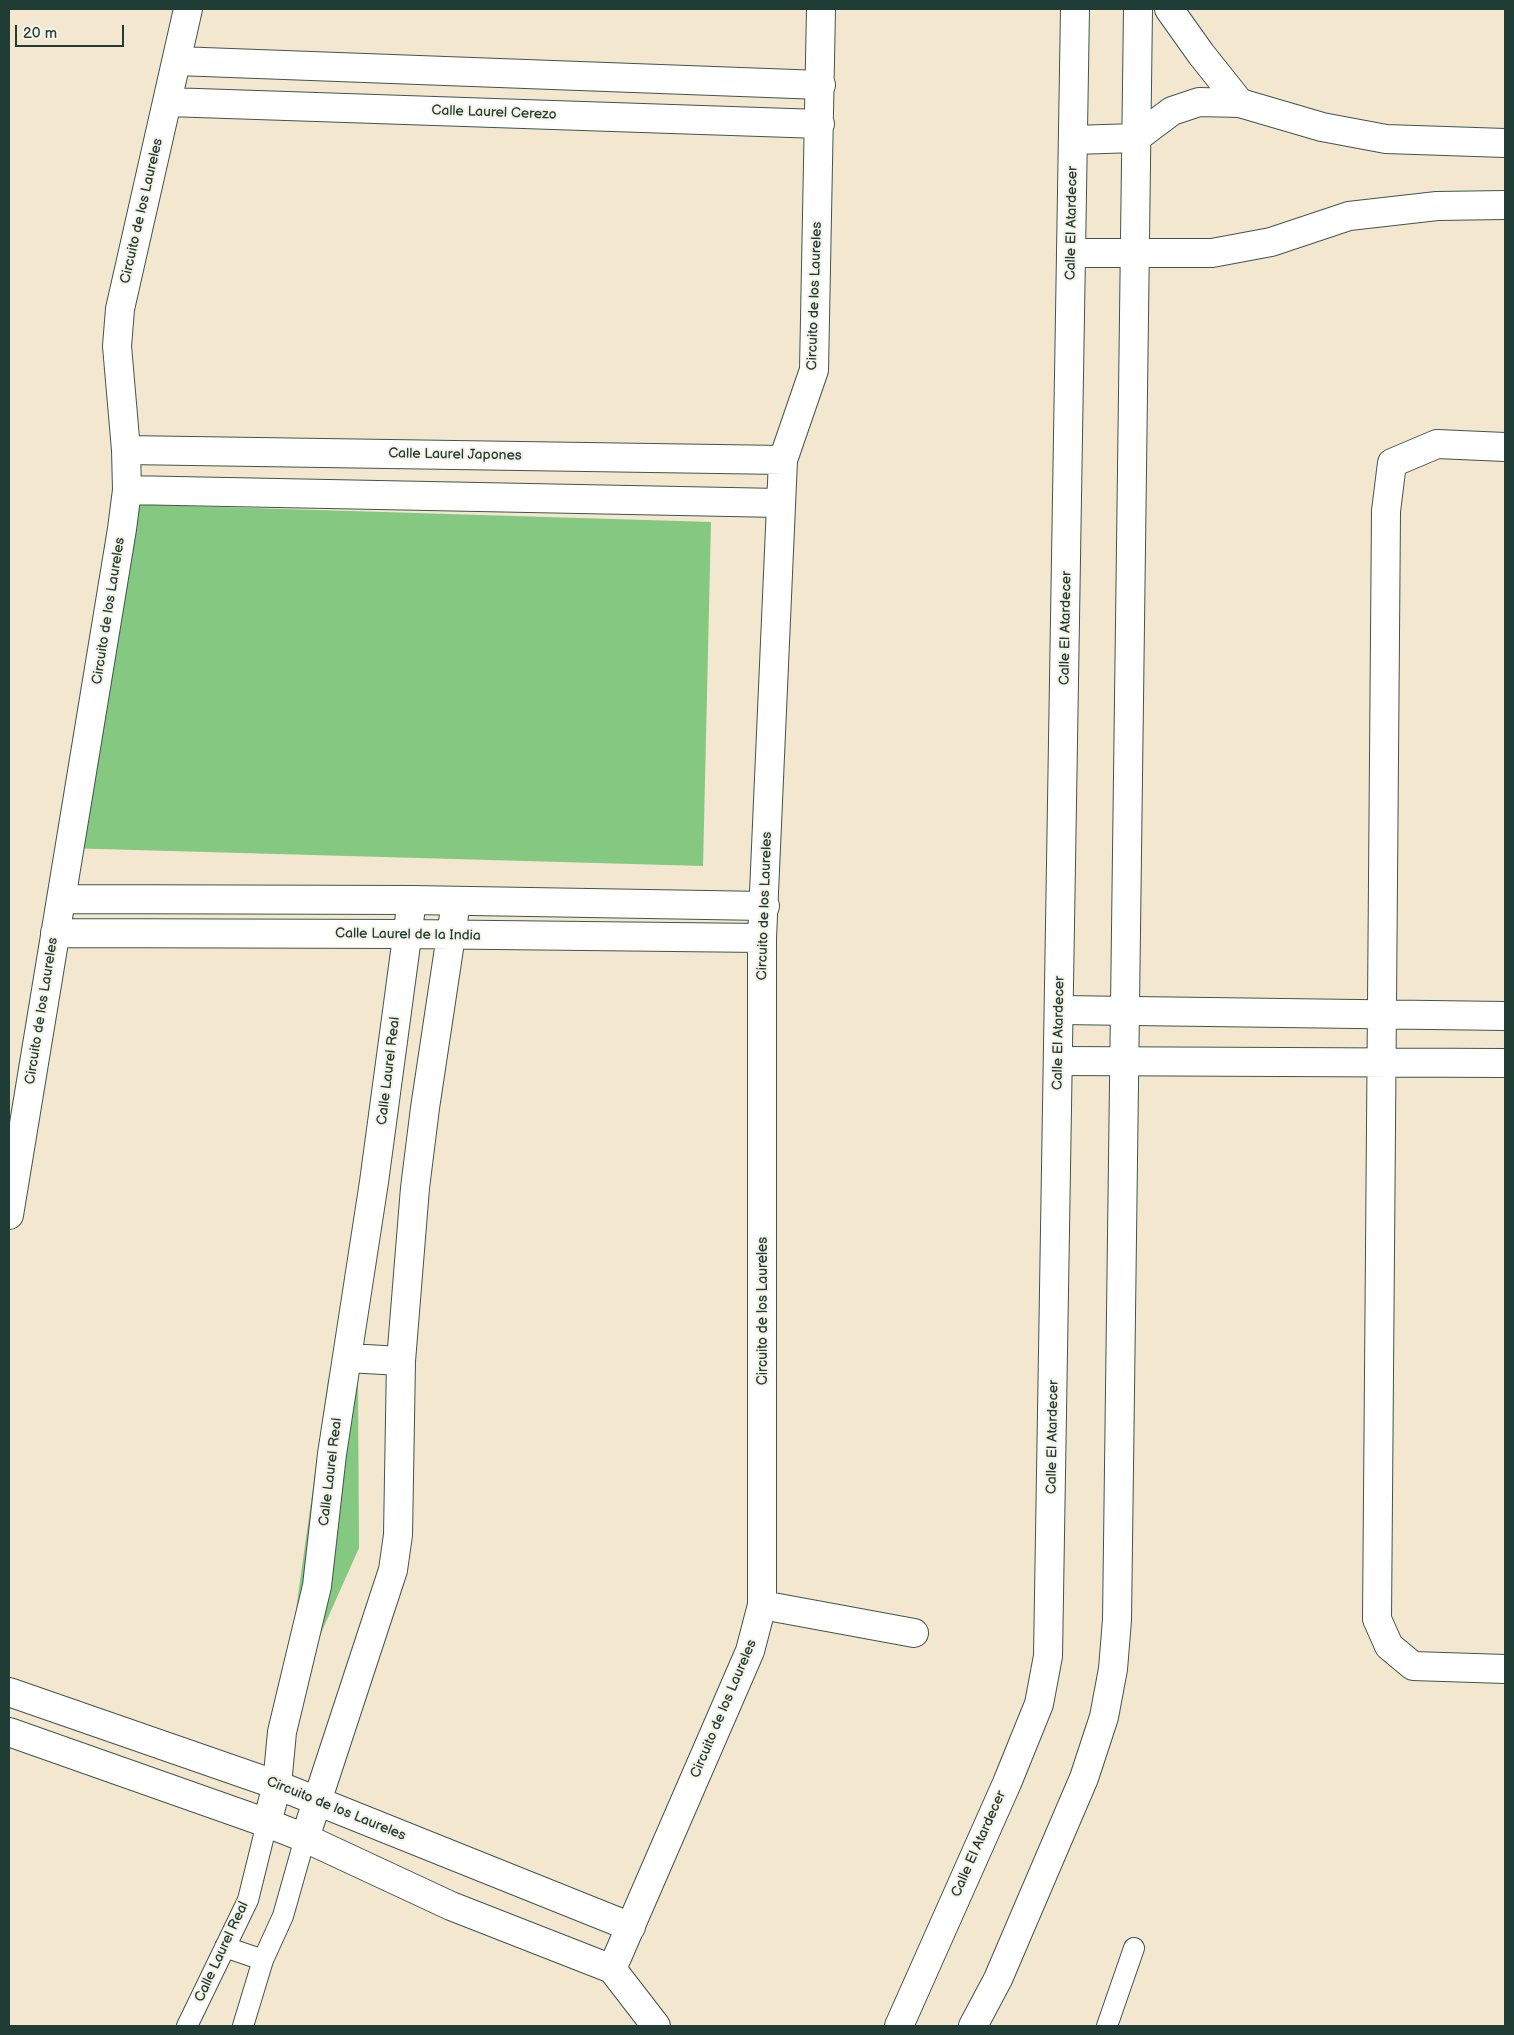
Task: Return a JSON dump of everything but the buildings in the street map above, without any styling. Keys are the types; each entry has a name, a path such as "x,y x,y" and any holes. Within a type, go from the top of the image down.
{"street":[{"name":"Circuito de los Laureles","path":"9,1216 127,490 126,450 117,346 120,309 188,9"},
{"name":"Circuito de los Laureles","path":"9,1692 277,1785 631,1927 750,1651 762,1605 762,938 765,906 783,460 814,370 822,9"},
{"name":"Calle El Atardecer","path":"899,2026 1017,1757 1038,1704 1048,1656 1075,9"},
{"path":"973,2026 998,1979 1084,1778 1104,1717 1113,1669 1117,1620 1138,9"},
{"path":"1169,9 1201,54 1240,103"},
{"path":"177,61 821,85"},
{"path":"492,73 492,113"},
{"name":"Calle Laurel Cerezo","path":"168,102 820,124"},
{"path":"1073,140 1136,138 1172,111 1199,102 1240,103 1322,127 1386,139 1505,143"},
{"path":"1072,253 1135,255 1212,253 1271,242 1349,216 1437,206 1505,206"},
{"path":"1505,447 1437,444 1392,463 1386,511 1377,1619 1390,1646 1413,1666 1505,1669"},
{"name":"Calle Laurel Japones","path":"126,450 783,460"},
{"path":"449,496 452,456"},
{"path":"127,490 780,504"},
{"path":"61,899 412,900 765,906"},
{"name":"Calle Laurel Real","path":"267,1823 277,1785 282,1732 317,1586 332,1454 374,1182 412,900"},
{"path":"305,1838 393,1570 398,1535 401,1361 420,1146 456,902"},
{"name":"Calle Laurel de la India","path":"54,934 407,934 762,938"},
{"path":"1060,1010 1505,1016"},
{"path":"1059,1061 1505,1063"},
{"path":"348,1358 401,1361"},
{"path":"762,1605 914,1633"},
{"path":"9,1732 267,1823 305,1838 451,1906 612,1969 656,2026"},
{"path":"612,1969 631,1927"}],"lane":[{"name":"Calle Laurel Real","path":"187,2026 248,1900 267,1823"},
{"path":"243,2026 263,1960 283,1916 305,1838"},
{"path":"225,1947 263,1960"},
{"path":"1107,2026 1134,1948"}],"green space":[{"path":"120,504 711,522 703,866 64,848"},
{"path":"328,1380 358,1384 359,1548 280,1725"}]}
